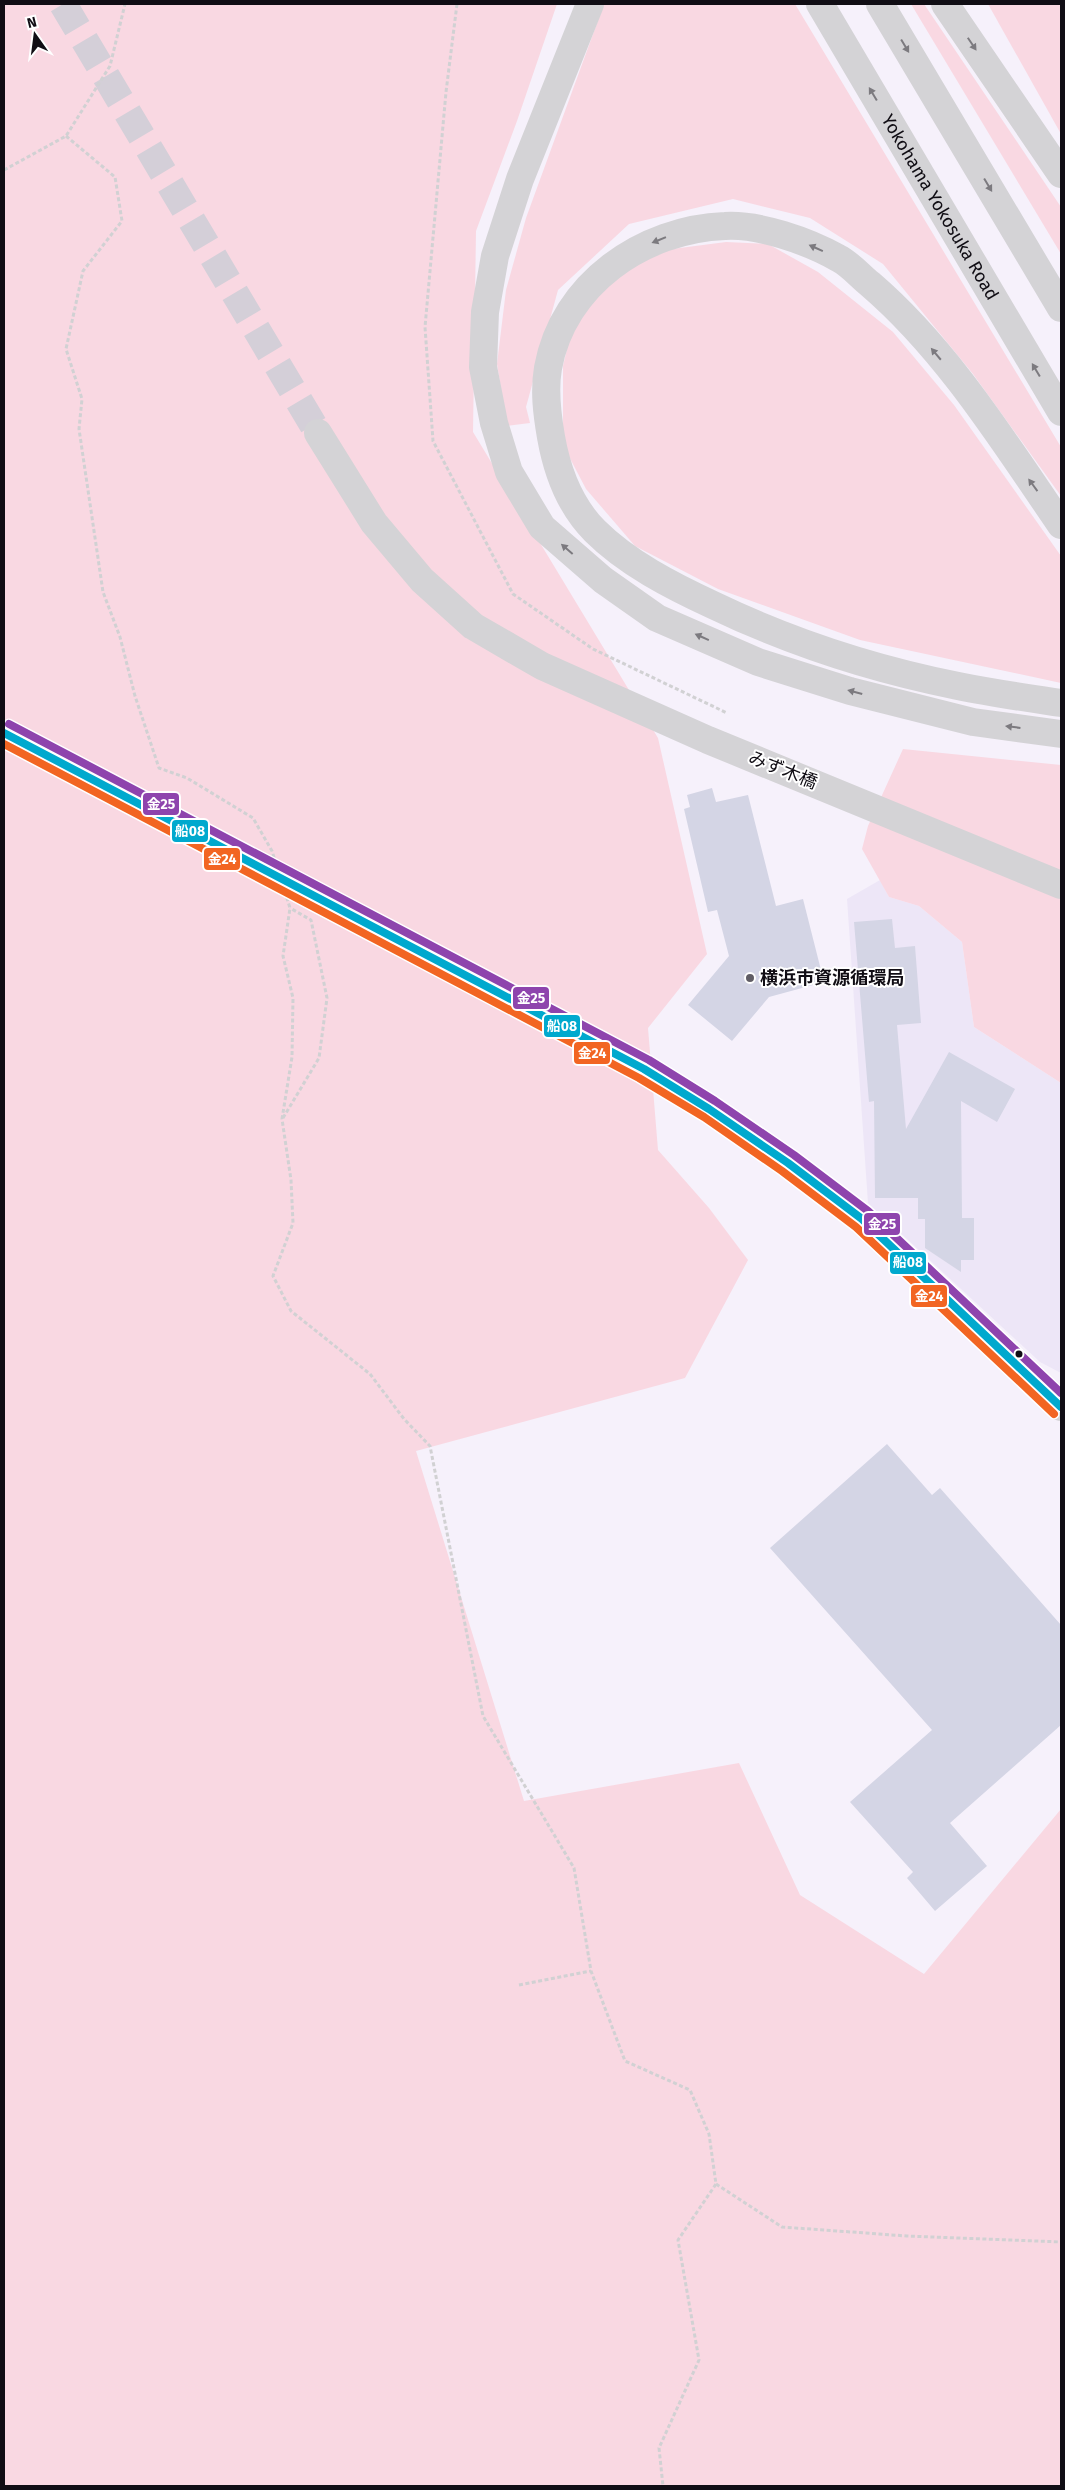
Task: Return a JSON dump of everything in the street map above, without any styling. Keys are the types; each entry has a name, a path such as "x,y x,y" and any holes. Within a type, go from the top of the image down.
{"main road":[{"path":"590,4 520,179 495,256 484,312 483,367 494,423 508,472 542,527 603,580 658,618 758,662 850,691 973,722 1061,734"},
{"name":"Yokohama Yokosuka Road","path":"820,4 1061,412"},
{"path":"880,4 1061,308"},
{"path":"945,4 1061,174"},
{"path":"1061,524 961,384 886,298 840,259 784,234 726,225 673,234 633,250 585,289 560,330 548,367 546,406 556,462 571,498 594,530 630,559 676,588 759,628 870,665 959,687 1061,703"},
{"name":"みず木橋","path":"318,433 374,523 422,580 474,626 542,666 708,740 1061,885"},
{"path":"644,1069 788,1163 862,1219 1061,1407"}],"path":[{"path":"4,170 66,136 110,66 125,4"},
{"path":"66,136 115,177 122,221 83,271 66,349 82,399 79,430 104,592 120,637 135,696 159,768 187,778 253,818 272,851 290,908 283,956 293,998 292,1057 282,1119 291,1180 293,1223 273,1276 291,1311 370,1374 404,1419 430,1446 483,1716 574,1868 591,1971 625,2061 690,2090 708,2134 716,2184 678,2240 699,2360 659,2448 663,2486"},
{"path":"282,1119 319,1058 327,998 311,920 290,908"},
{"path":"519,1985 591,1971"},
{"path":"716,2184 782,2226 907,2236 1061,2242"}],"shaded area":[{"path":"4,4 557,4 517,121 476,231 473,432 658,738 707,954 648,1028 658,1150 709,1208 748,1260 685,1378 416,1451 524,1801 739,1763 800,1895 924,1974 1061,1809 1061,2486 4,2486"},
{"path":"604,4 795,4 1061,447 1061,496 973,374 883,264 810,218 733,199 629,224 558,290 526,407 530,423 507,426 497,364 506,290 526,218"},
{"path":"911,4 924,4 1061,207 1061,254"},
{"path":"988,4 1061,4 1061,134"},
{"path":"726,242 768,244 818,272 893,332 954,405 1061,556 1061,683 860,640 718,589 635,546 586,489 563,445 563,366 574,319 613,276 649,252"},
{"path":"903,749 1061,765 1061,1083 974,1027 962,942 919,906 889,897 862,849 868,826"},
{"path":"880,880 889,897 919,906 962,942 974,1027 1061,1083 1061,1373 1040,1362 868,1203 847,899"}],"building":[{"path":"712,788 716,802 748,795 776,906 803,899 824,982 769,997 732,1041 688,1005 729,956 717,910 708,912 684,809 690,807 687,795"},
{"path":"892,919 895,948 915,946 921,1023 897,1025 906,1129 949,1052 1015,1089 997,1122 961,1101 962,1218 974,1218 974,1260 961,1260 961,1272 925,1248 925,1219 918,1219 918,1198 875,1198 874,1101 869,1102 854,922"},
{"path":"887,1444 932,1495 940,1488 1061,1625 1061,1725 950,1823 987,1866 935,1911 907,1878 913,1872 850,1802 932,1730 770,1548"}],"tunnel":[{"path":"63,4 318,433"},
{"path":"4,733 644,1069"}],"transit line":[{"name":"金25","path":"9,724 649,1060 715,1101 794,1155 868,1211 1061,1393"},
{"name":"船08","path":"4,733 644,1069 709,1109 788,1163 862,1219 1061,1407"},
{"name":"金24","path":"4,744 639,1078 704,1117 782,1171 856,1227 1054,1414"}],"place":[{"name":"横浜市資源循環局","path":"750,978"}]}
